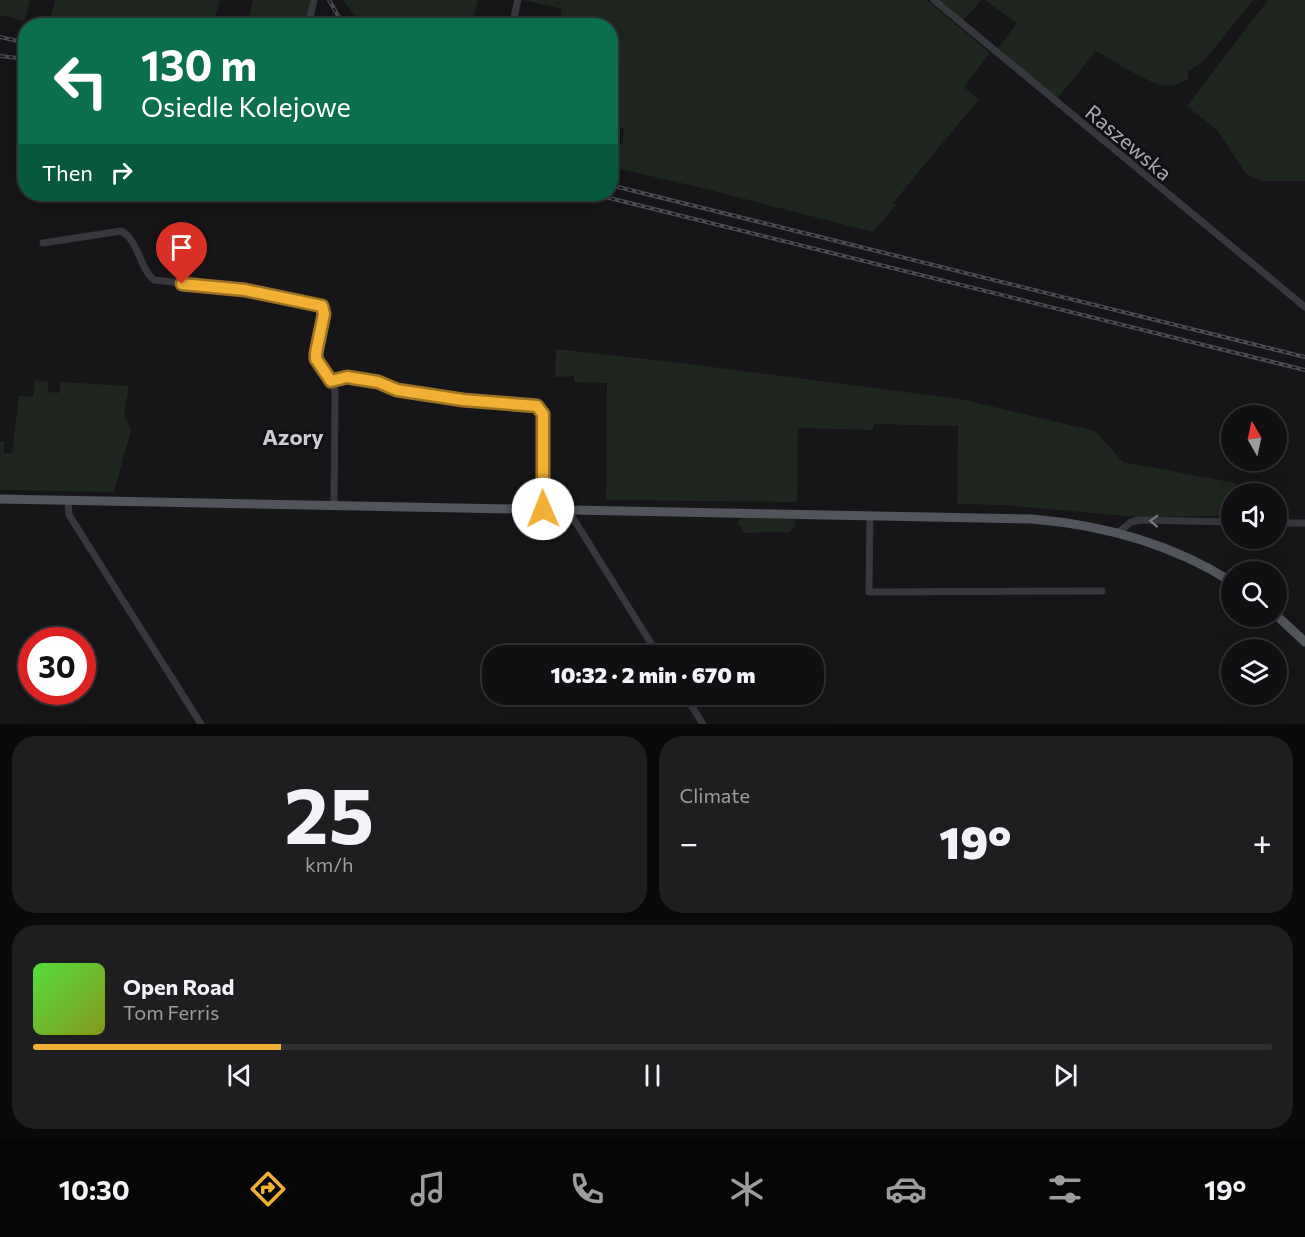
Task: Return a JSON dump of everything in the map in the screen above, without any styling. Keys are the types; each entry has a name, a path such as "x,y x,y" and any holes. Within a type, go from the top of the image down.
{"main road":[{"path":"0,499 1032,519 1078,524 1119,532 1168,549 1221,576"},
{"path":"1287,625 1305,642"}],"street":[{"path":"310,18 314,0"},
{"path":"514,18 518,0"},
{"name":"Raszewska","path":"934,0 1305,307"},
{"path":"43,243 121,231 128,235 148,274 154,280 245,290 322,306 324,314 316,359 331,381 336,401 334,506"},
{"path":"331,381 347,377 378,382 397,390 463,400 537,406 543,414 543,509"},
{"path":"68,501 69,515 201,724"},
{"path":"568,510 652,645"},
{"path":"870,515 869,592 1102,591"},
{"path":"1119,532 1131,522 1140,520 1221,522"},
{"path":"1287,523 1305,524"},
{"path":"691,705 702,724"}],"shaded area":[{"path":"0,0 30,0 26,18 18,19 0,15"},
{"path":"55,0 220,0 215,18 50,18"},
{"path":"253,0 312,0 308,18 249,18"},
{"path":"343,0 478,0 474,18 358,18"},
{"path":"523,0 927,0 990,53 964,87 979,99 893,203 897,204 873,232 618,168 624,129 618,127 618,18 560,18 562,9"},
{"path":"939,0 981,0 963,21"},
{"path":"985,0 1253,0 1204,61 1188,71 1188,78 1181,83 1169,86 1159,84 1096,51 1056,100 996,51 1017,23"},
{"path":"1268,0 1305,0 1305,181 1263,181 1246,174 1217,130 1187,106"},
{"path":"556,349 960,399 1095,431 1123,462 1236,483 1221,483 1221,516 1137,517 1003,505 957,504 958,426 874,424 873,430 798,428 797,502 606,500 607,383 574,382 574,376 555,377"},
{"path":"35,380 48,382 48,392 59,393 61,382 129,386 124,414 131,430 114,492 0,490 0,441 4,441 4,453 12,453 19,396 33,397"},
{"path":"743,518 795,519 796,525 789,532 745,533 738,524"}],"railway":[{"path":"329,0 339,18"},
{"path":"0,37 18,41"},
{"path":"0,56 18,58"},
{"path":"618,187 1305,357"},
{"path":"618,200 1305,370"}],"district":[{"name":"Azory","path":"293,436"}],"route":[{"path":"182,284 245,290 322,306 324,314 316,359 331,381 347,377 378,382 397,390 463,400 537,406 543,414 543,509"}]}
